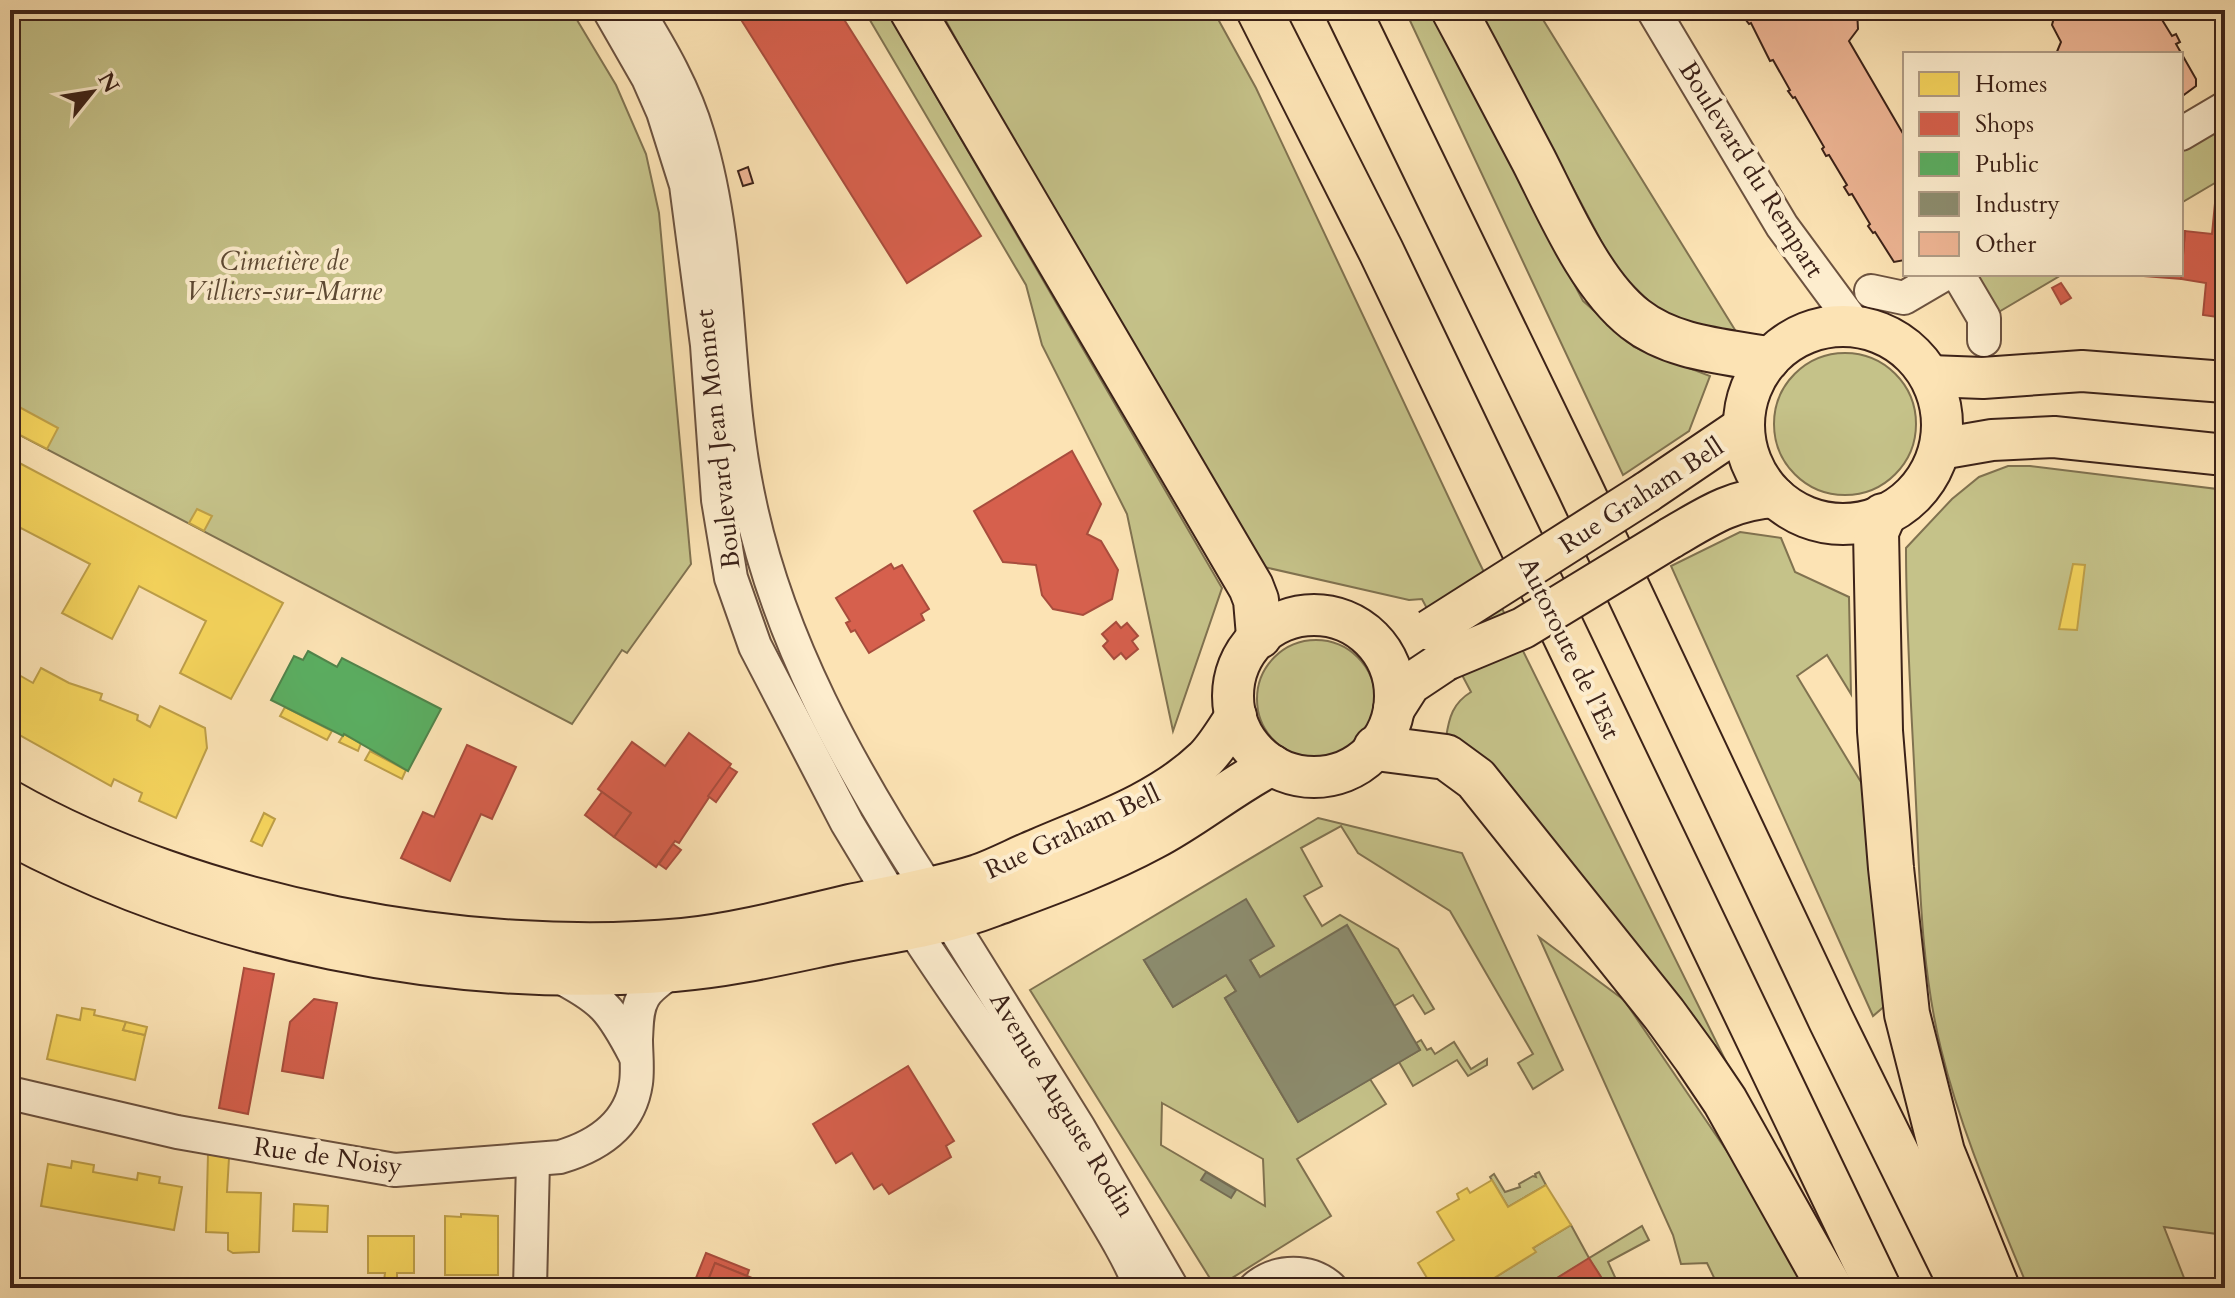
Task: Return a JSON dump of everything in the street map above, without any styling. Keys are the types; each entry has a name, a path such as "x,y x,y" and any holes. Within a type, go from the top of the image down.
{"highway":[{"path":"912,10 1251,587 1256,600 1259,636"},
{"name":"Autoroute de l’Est","path":"1259,10 1374,237 1878,1288"},
{"path":"1348,10 1579,486 1831,1020 1963,1288"},
{"path":"1454,10 1580,249 1616,301 1634,319 1679,342 1767,359"},
{"path":"1883,516 1876,532 1880,731 1907,1014 1942,1152 1997,1288"},
{"path":"1376,748 1446,757 1476,779 1696,1058 1732,1112 1830,1288"}],"main road":[{"path":"1863,308 1885,334 1910,351 1930,376 1940,399 1943,424 1940,449 1928,477 1909,500 1883,516 1855,524 1826,523 1798,514 1775,497 1758,477 1747,453 1743,427 1746,403 1754,380 1767,359 1792,338 1863,308"},
{"path":"1930,376 1983,378 2082,371 2225,382"},
{"name":"Rue Graham Bell","path":"1394,709 1438,645 1647,492 1743,427"},
{"path":"1940,449 1992,440 2054,437 2225,455"},
{"name":"Rue Graham Bell","path":"1367,635 1410,638 1438,645 1523,628 1669,539 1733,504 1775,497"},
{"name":"Rue Graham Bell","path":"10,834 181,909 337,952 498,972 556,975 720,966 931,925 1064,879 1151,840 1192,817 1241,781 1272,765 1308,777 1327,776 1363,761 1388,730 1394,709 1395,689 1381,651 1367,635 1333,617 1313,615 1284,621 1259,636"},
{"path":"1259,636 1245,653 1236,673 1233,695 1236,716 1249,744 1272,765"},
{"name":"Rue Graham Bell","path":"10,801 98,843 185,876 298,909 444,934 580,944 682,939 978,875 1143,803 1172,785 1205,758 1236,716"},
{"path":"909,892 931,925"}],"street":[{"name":"Boulevard Jean Monnet","path":"609,10 658,101 686,185 707,345 718,500 731,578 755,646 847,823 909,892"},
{"name":"Boulevard Jean Monnet","path":"637,10 680,87 698,132 708,172 722,255 739,444 762,562 789,633 827,715 886,823 909,892"},
{"name":"Boulevard du Rempart","path":"1653,10 1782,226 1863,308"},
{"path":"2183,133 2225,108"},
{"path":"1863,308 1904,298 1942,276"},
{"path":"1959,276 1984,318 1984,340"},
{"name":"Avenue Auguste Rodin","path":"931,925 970,1017 1062,1147 1141,1288"},
{"name":"Avenue Auguste Rodin","path":"931,925 1071,1115 1172,1288"},
{"name":"Rue de Noisy","path":"10,1093 177,1132 395,1170 560,1157 585,1150 605,1137 620,1122 632,1103 637,1081 637,1013 642,998 652,986 672,971"},
{"path":"556,975 604,1003 616,1018 636,1058"},
{"path":"530,1288 533,1161"},
{"path":"1255,1288 1266,1279 1294,1273 1319,1278 1331,1288"}],"green space":[{"name":"Cimetière de Villiers-sur-Marne","path":"10,10 397,10 457,13 457,10 571,10 616,85 646,154 659,213 691,564 627,653 622,650 572,724 10,430"},
{"path":"864,10 886,10 1222,588 1173,731 1127,514 1042,345 1026,285"},
{"path":"940,10 1213,10 1256,88 1478,560 1747,1104 1446,738 1453,711 1471,692 1422,599 1409,600 1264,567 1120,336"},
{"path":"1405,10 1430,10 1583,301 1634,347 1710,376 1689,431 1623,475"},
{"path":"1479,10 1537,10 1740,338 1670,322 1616,269"},
{"path":"2225,121 2225,177 2183,202 2183,146"},
{"path":"1967,276 2060,276 1997,313"},
{"path":"1845,353 1872,358 1895,374 1911,397 1916,424 1911,451 1895,474 1872,490 1845,495 1818,490 1795,474 1779,451 1774,424 1779,397 1795,374 1818,358"},
{"path":"2008,466 2030,466 2225,490 2225,1235 2164,1227 2188,1288 2028,1288 1969,1141 1949,1080 1934,1019 1922,926 1906,548 1952,499 1979,477"},
{"path":"1740,532 1781,538 1795,572 1849,597 1851,694 1827,655 1797,676 1864,787 1887,1004 1873,1016 1671,566"},
{"path":"1316,640 1339,644 1358,657 1371,676 1375,699 1371,722 1358,741 1339,754 1316,758 1293,754 1274,741 1261,722 1257,699 1261,676 1274,657 1293,644"},
{"path":"1318,818 1462,853 1563,1070 1533,1089 1518,1063 1533,1054 1450,911 1358,853 1341,826 1301,848 1322,886 1304,896 1322,926 1340,915 1398,949 1434,1009 1425,1014 1413,995 1394,1006 1347,926 1260,977 1250,960 1273,945 1144,960 1173,1007 1226,975 1236,991 1225,998 1298,1122 1370,1079 1386,1104 1297,1159 1331,1216 1216,1288 1030,990","holes":["1162,1103 1263,1159 1265,1206 1161,1145"]},
{"path":"1539,937 1624,1000 1752,1188 1811,1288 1719,1288 1707,1263 1681,1264 1673,1235"},
{"path":"1421,1040 1427,1050 1431,1048 1435,1054 1454,1042 1471,1069 1487,1059 1487,1065 1468,1076 1457,1060 1413,1086 1399,1062 1420,1050 1416,1043"},
{"path":"1539,1172 1546,1185 1508,1207 1490,1177 1494,1174 1505,1192 1520,1187 1519,1184 1536,1177 1535,1174"},
{"path":"1571,1225 1589,1258 1642,1226 1649,1240 1608,1262 1620,1288 1608,1288 1589,1259 1541,1288 1470,1288 1480,1281 1483,1285 1535,1252 1533,1248"}],"building: Homes":[{"path":"10,402 58,428 47,449 10,430"},
{"path":"10,458 283,603 231,699 180,673 206,621 139,586 112,639 62,613 90,564 21,528 10,548"},
{"path":"197,509 212,516 204,531 189,523"},
{"path":"2073,564 2085,565 2077,630 2059,629"},
{"path":"41,668 69,683 102,694 100,700 138,715 137,720 150,727 160,706 205,728 207,748 176,818 139,801 142,793 114,779 111,786 12,731 10,735 10,670 33,683"},
{"path":"285,707 332,731 327,740 280,716"},
{"path":"344,734 361,743 358,751 339,742"},
{"path":"370,751 406,770 402,779 365,760"},
{"path":"264,813 275,819 262,846 251,841"},
{"path":"82,1008 95,1010 94,1015 126,1022 123,1030 145,1035 135,1080 47,1059 57,1015 80,1020"},
{"path":"126,1022 147,1027 145,1035 123,1030"},
{"path":"208,1154 229,1158 227,1192 261,1193 259,1252 233,1253 228,1250 228,1233 206,1232"},
{"path":"72,1161 94,1165 93,1172 137,1180 138,1173 160,1177 159,1183 182,1187 174,1230 41,1206 48,1164 71,1168"},
{"path":"1492,1180 1508,1207 1546,1185 1571,1225 1533,1248 1536,1252 1483,1285 1480,1281 1470,1288 1433,1288 1418,1263 1454,1240 1437,1212 1459,1199 1457,1194 1467,1188 1470,1193"},
{"path":"294,1204 328,1206 327,1232 293,1231"},
{"path":"461,1214 498,1216 498,1275 445,1275 445,1216 461,1217"},
{"path":"368,1236 414,1236 414,1273 397,1273 397,1281 384,1281 385,1273 368,1273"}],"building: Shops":[{"path":"735,10 838,10 981,236 907,283"},
{"path":"2216,193 2225,194 2225,318 2203,315 2206,283 2181,279 2185,231 2212,234"},
{"path":"2144,276 2181,276 2181,279"},
{"path":"2061,283 2071,298 2061,304 2052,288"},
{"path":"1072,451 1101,504 1087,534 1101,541 1118,570 1112,599 1083,615 1053,609 1042,595 1036,565 1003,562 974,511"},
{"path":"891,564 894,569 902,565 929,609 921,614 924,620 869,653 855,630 851,632 846,623 850,621 836,598"},
{"path":"1116,622 1121,628 1127,623 1138,636 1132,641 1138,649 1126,659 1121,653 1114,659 1103,646 1108,641 1102,634"},
{"path":"689,733 731,764 679,843 675,841 656,867 614,837 631,813 598,789 632,742 665,766"},
{"path":"467,745 516,767 492,819 481,814 450,881 401,858 423,812 434,817"},
{"path":"729,767 737,772 716,802 708,796"},
{"path":"602,792 631,813 614,837 585,815"},
{"path":"673,844 681,850 666,869 659,864"},
{"path":"244,968 274,974 248,1114 219,1108"},
{"path":"314,999 337,1003 323,1078 282,1071 290,1022"},
{"path":"908,1066 954,1141 946,1146 951,1157 889,1194 882,1184 874,1189 852,1153 836,1163 813,1124"},
{"path":"706,1253 749,1270 747,1276 715,1263 705,1288 692,1288"},
{"path":"1589,1258 1608,1288 1541,1288"},
{"path":"715,1263 747,1276 777,1288 705,1288"}],"building: Public":[{"path":"308,651 337,667 342,658 441,709 408,771 344,734 271,700 294,656 303,660"}],"building: Industry":[{"path":"1246,899 1274,946 1250,960 1260,977 1347,925 1420,1050 1298,1122 1225,998 1236,991 1226,975 1173,1007 1144,960"},
{"path":"1206,1172 1236,1190 1231,1198 1201,1180"}],"building: Other":[{"path":"1743,10 1857,10 1858,29 1849,41 1903,134 1903,260 1894,262 1868,226 1870,224 1852,194 1849,195 1844,187 1847,185 1829,155 1826,156 1824,147 1795,97 1788,91 1773,60 1770,61 1751,23 1743,16"},
{"path":"2056,10 2156,10 2172,36 2176,34 2180,42 2176,44 2181,52 2057,52 2061,42 2052,25"},
{"path":"2183,56 2196,79 2196,86 2183,96"},
{"path":"748,167 753,183 743,186 738,171"}]}
